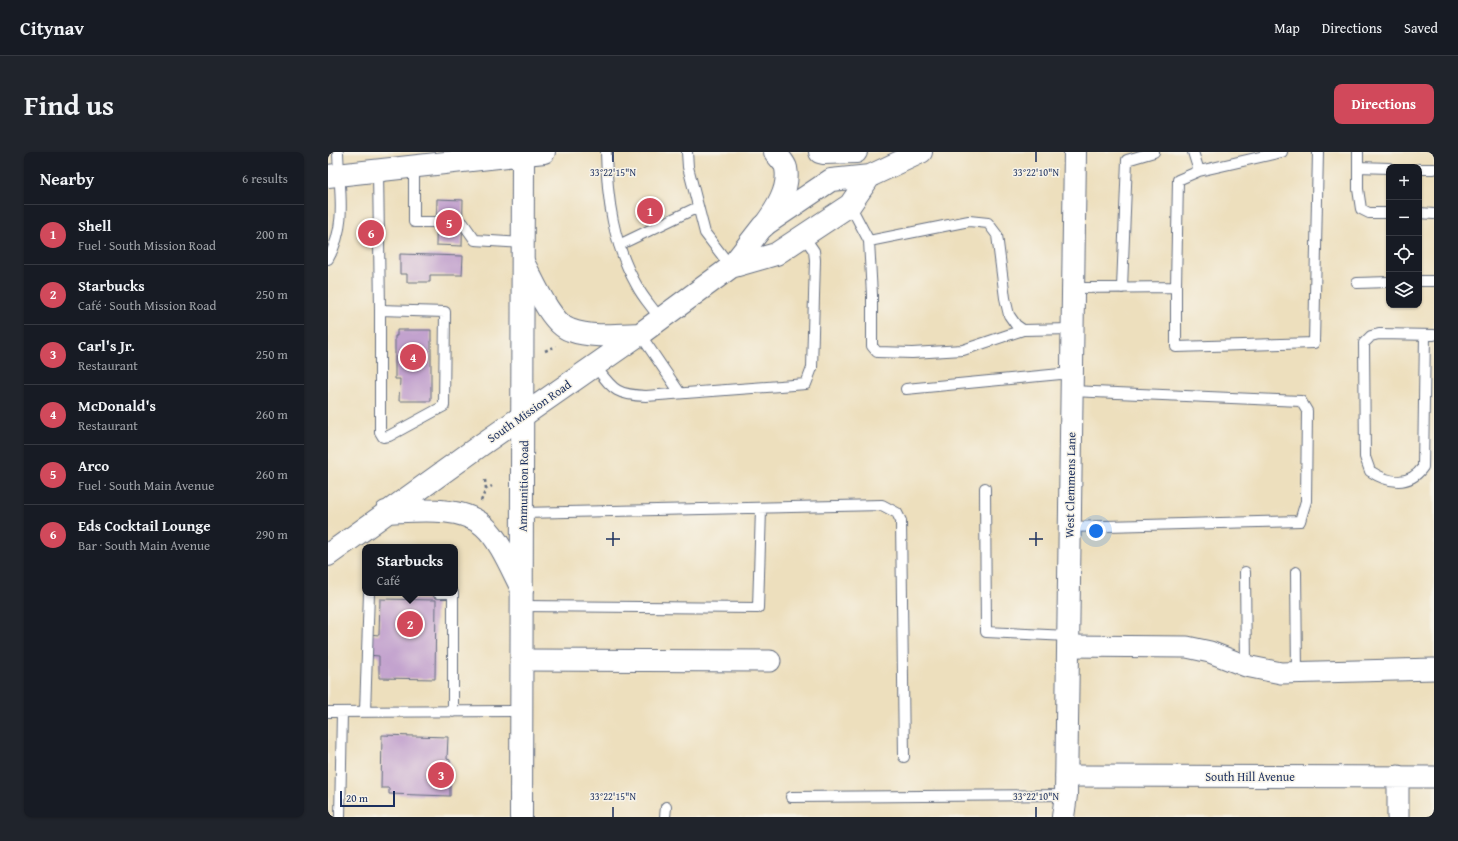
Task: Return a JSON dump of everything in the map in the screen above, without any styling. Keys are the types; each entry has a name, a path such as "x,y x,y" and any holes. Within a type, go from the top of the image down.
{"main road":[{"path":"333,175 544,152"},
{"path":"763,226 775,210 782,197 785,183 786,167 775,152"},
{"path":"820,152 824,154 856,152"},
{"name":"South Mission Road","path":"330,552 595,366 731,267 763,226 831,180 870,176 921,152"},
{"name":"West Clemmens Lane","path":"1063,817 1066,786 1075,152"},
{"name":"Ammunition Road","path":"521,817 523,154"},
{"name":"South Mission Road","path":"731,267 776,254 850,205 870,176"},
{"path":"523,253 539,294 556,319 568,330 589,335 640,334"},
{"path":"386,512 430,510 464,515 473,519 484,526 504,554 522,598"}],"street":[{"path":"1068,641 1187,647 1210,652 1246,666 1281,673 1434,669"},
{"path":"522,660 770,661"},
{"path":"1398,776 1398,817"},
{"name":"South Hill Avenue","path":"1066,786 1398,776 1434,777"}],"lane":[{"path":"328,259 336,246 341,221 333,175 338,152"},
{"path":"606,152 607,191 612,221 637,286 660,319"},
{"path":"687,152 688,167 705,234 731,267"},
{"path":"1122,288 1127,160 1154,152"},
{"path":"1194,152 1199,171"},
{"path":"1282,152 1199,171 1178,180 1176,348 1314,343 1318,152"},
{"path":"1358,152 1358,189 1361,209 1369,212 1386,213"},
{"path":"414,167 414,222 436,222"},
{"path":"1358,167 1386,168"},
{"path":"1422,169 1434,169"},
{"path":"378,171 380,432 383,437 389,436 444,406 445,312 380,310"},
{"path":"850,205 869,241 872,295 872,346 877,352 912,353 964,350 1023,330 1072,329"},
{"path":"620,245 698,207"},
{"path":"1422,214 1434,214"},
{"path":"869,241 969,221 988,223 997,235 1005,298 1009,315 1016,325 1023,330"},
{"path":"463,223 475,240 523,253"},
{"path":"595,366 610,386 620,393 646,396 806,384 812,368 815,260 814,251 803,235"},
{"path":"1422,281 1434,281"},
{"path":"1357,283 1386,282"},
{"path":"1072,288 1176,287"},
{"path":"640,334 680,393"},
{"path":"1379,334 1430,335 1423,467 1416,477 1404,481 1382,479 1370,471 1365,457 1364,343 1371,336 1379,334"},
{"path":"906,389 1071,382 1301,401 1307,411 1306,501 1300,521 1070,527"},
{"path":"985,488 986,632 1068,641"},
{"path":"522,513 761,509 882,505 897,513 901,521 904,757"},
{"path":"522,598 758,608 761,509"},
{"path":"1245,572 1246,666"},
{"path":"1296,572 1297,673"},
{"path":"365,712 369,596"},
{"path":"452,712 454,596"},
{"path":"328,712 521,712"},
{"path":"340,817 342,712"},
{"path":"791,797 1066,786"}],"path":[{"path":"545,350 556,346"},
{"path":"482,501 486,489 484,480"},
{"path":"486,489 492,486"}],"building":[{"path":"437,199 463,200 462,246 436,245"},
{"path":"400,254 463,256 462,275 430,275 430,282 407,282 407,274 400,274"},
{"path":"397,330 431,330 431,401 399,401 400,379 395,379 395,336 397,336"},
{"path":"380,599 436,600 435,679 379,678 379,656 368,655 369,634 379,635"},
{"path":"382,735 448,737 447,759 450,760 450,796 389,794 389,788 381,788"}],"place":[{"name":"Shell","path":"650,211"},
{"name":"Arco","path":"449,223"},
{"name":"Eds Cocktail Lounge","path":"371,233"},
{"name":"McDonald's","path":"413,357"},
{"name":"Starbucks","path":"410,624"},
{"name":"Carl's Jr.","path":"441,775"}]}
